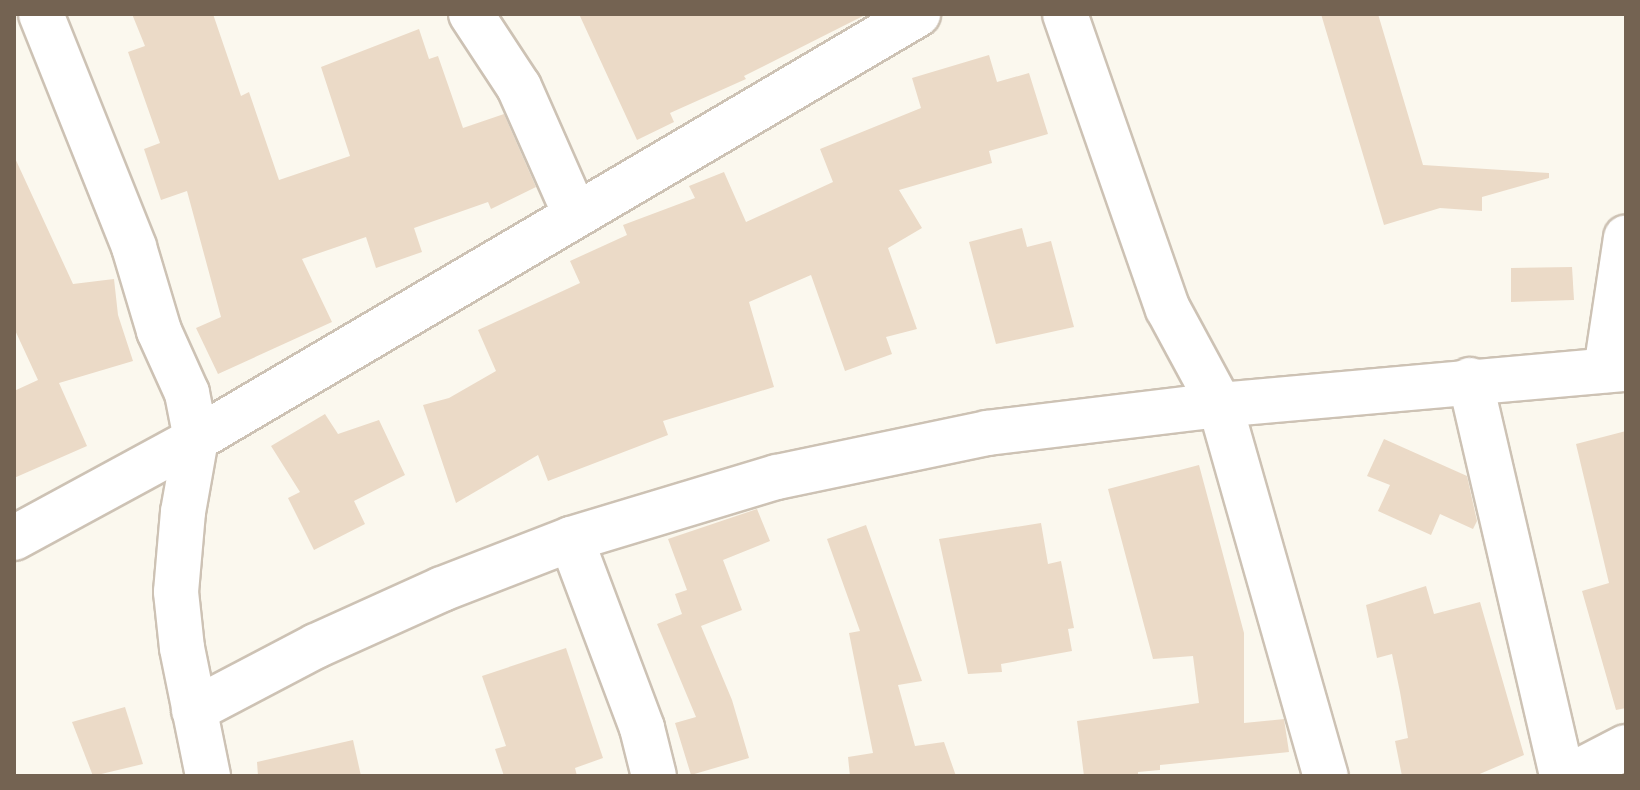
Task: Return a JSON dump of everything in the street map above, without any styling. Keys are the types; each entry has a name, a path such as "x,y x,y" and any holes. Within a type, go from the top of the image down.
{"street":[{"path":"41,14 134,247 159,331 187,393 196,439 183,512 176,592 194,710 208,776"},
{"path":"471,14 519,87 575,214"},
{"path":"14,538 196,439 918,14"},
{"path":"1065,14 1168,309 1220,405 1326,776"},
{"path":"194,710 358,627 442,589 571,539 777,477 987,433 1220,405 1470,380 1616,370 1626,237"},
{"path":"1470,380 1562,776"},
{"path":"571,539 642,728 654,776"},
{"path":"1570,776 1626,747"}],"building":[{"path":"132,14 213,14 241,96 249,92 279,180 350,156 321,67 419,29 429,59 438,56 463,128 504,114 536,187 491,209 488,202 414,228 422,252 376,268 366,237 302,259 332,322 218,374 196,328 221,317 187,191 161,200 144,149 160,143 128,52 145,46"},
{"path":"579,14 867,14 744,76 746,79 670,113 674,122 637,140"},
{"path":"1321,14 1378,14 1423,165 1549,173 1549,178 1482,197 1482,211 1440,208 1384,225"},
{"path":"989,55 997,82 1029,73 1048,134 989,151 992,163 899,190 922,228 888,248 917,329 886,337 892,354 845,371 811,275 749,302 774,387 663,421 668,435 548,481 538,455 456,503 423,405 449,398 496,371 478,330 580,283 570,261 627,235 623,225 695,198 689,186 724,172 746,222 833,182 820,149 921,108 912,78"},
{"path":"14,156 73,284 114,279 118,315 133,361 59,383 87,446 14,478 14,391 38,380 14,328"},
{"path":"1022,228 1027,247 1051,241 1074,327 996,344 969,242"},
{"path":"1572,267 1574,300 1511,302 1511,268"},
{"path":"325,414 338,434 379,420 405,475 354,501 365,524 314,550 288,498 300,492 271,446"},
{"path":"1626,431 1626,708 1616,710 1582,591 1609,583 1576,444"},
{"path":"1384,439 1467,476 1477,521 1473,529 1440,514 1431,535 1378,511 1390,485 1367,476"},
{"path":"1199,465 1244,633 1244,723 1284,719 1289,752 1160,765 1160,770 1138,772 1138,776 1084,776 1077,721 1199,703 1193,656 1153,659 1108,489"},
{"path":"757,509 770,541 723,560 742,610 701,626 732,700 749,758 691,775 675,723 696,717 657,624 682,614 675,594 687,590 668,539"},
{"path":"1041,523 1048,564 1061,561 1074,628 1068,629 1072,651 1001,664 1002,672 968,674 939,539"},
{"path":"866,525 922,681 898,685 915,746 944,742 956,776 850,776 848,757 873,753 849,633 860,631 827,539"},
{"path":"1426,586 1434,614 1480,602 1524,755 1475,776 1402,776 1395,741 1408,738 1392,654 1377,658 1366,605"},
{"path":"566,648 603,758 575,768 577,776 504,776 495,749 506,746 482,676"},
{"path":"125,707 143,764 93,776 72,722"},
{"path":"353,740 361,776 258,776 257,762"}]}
